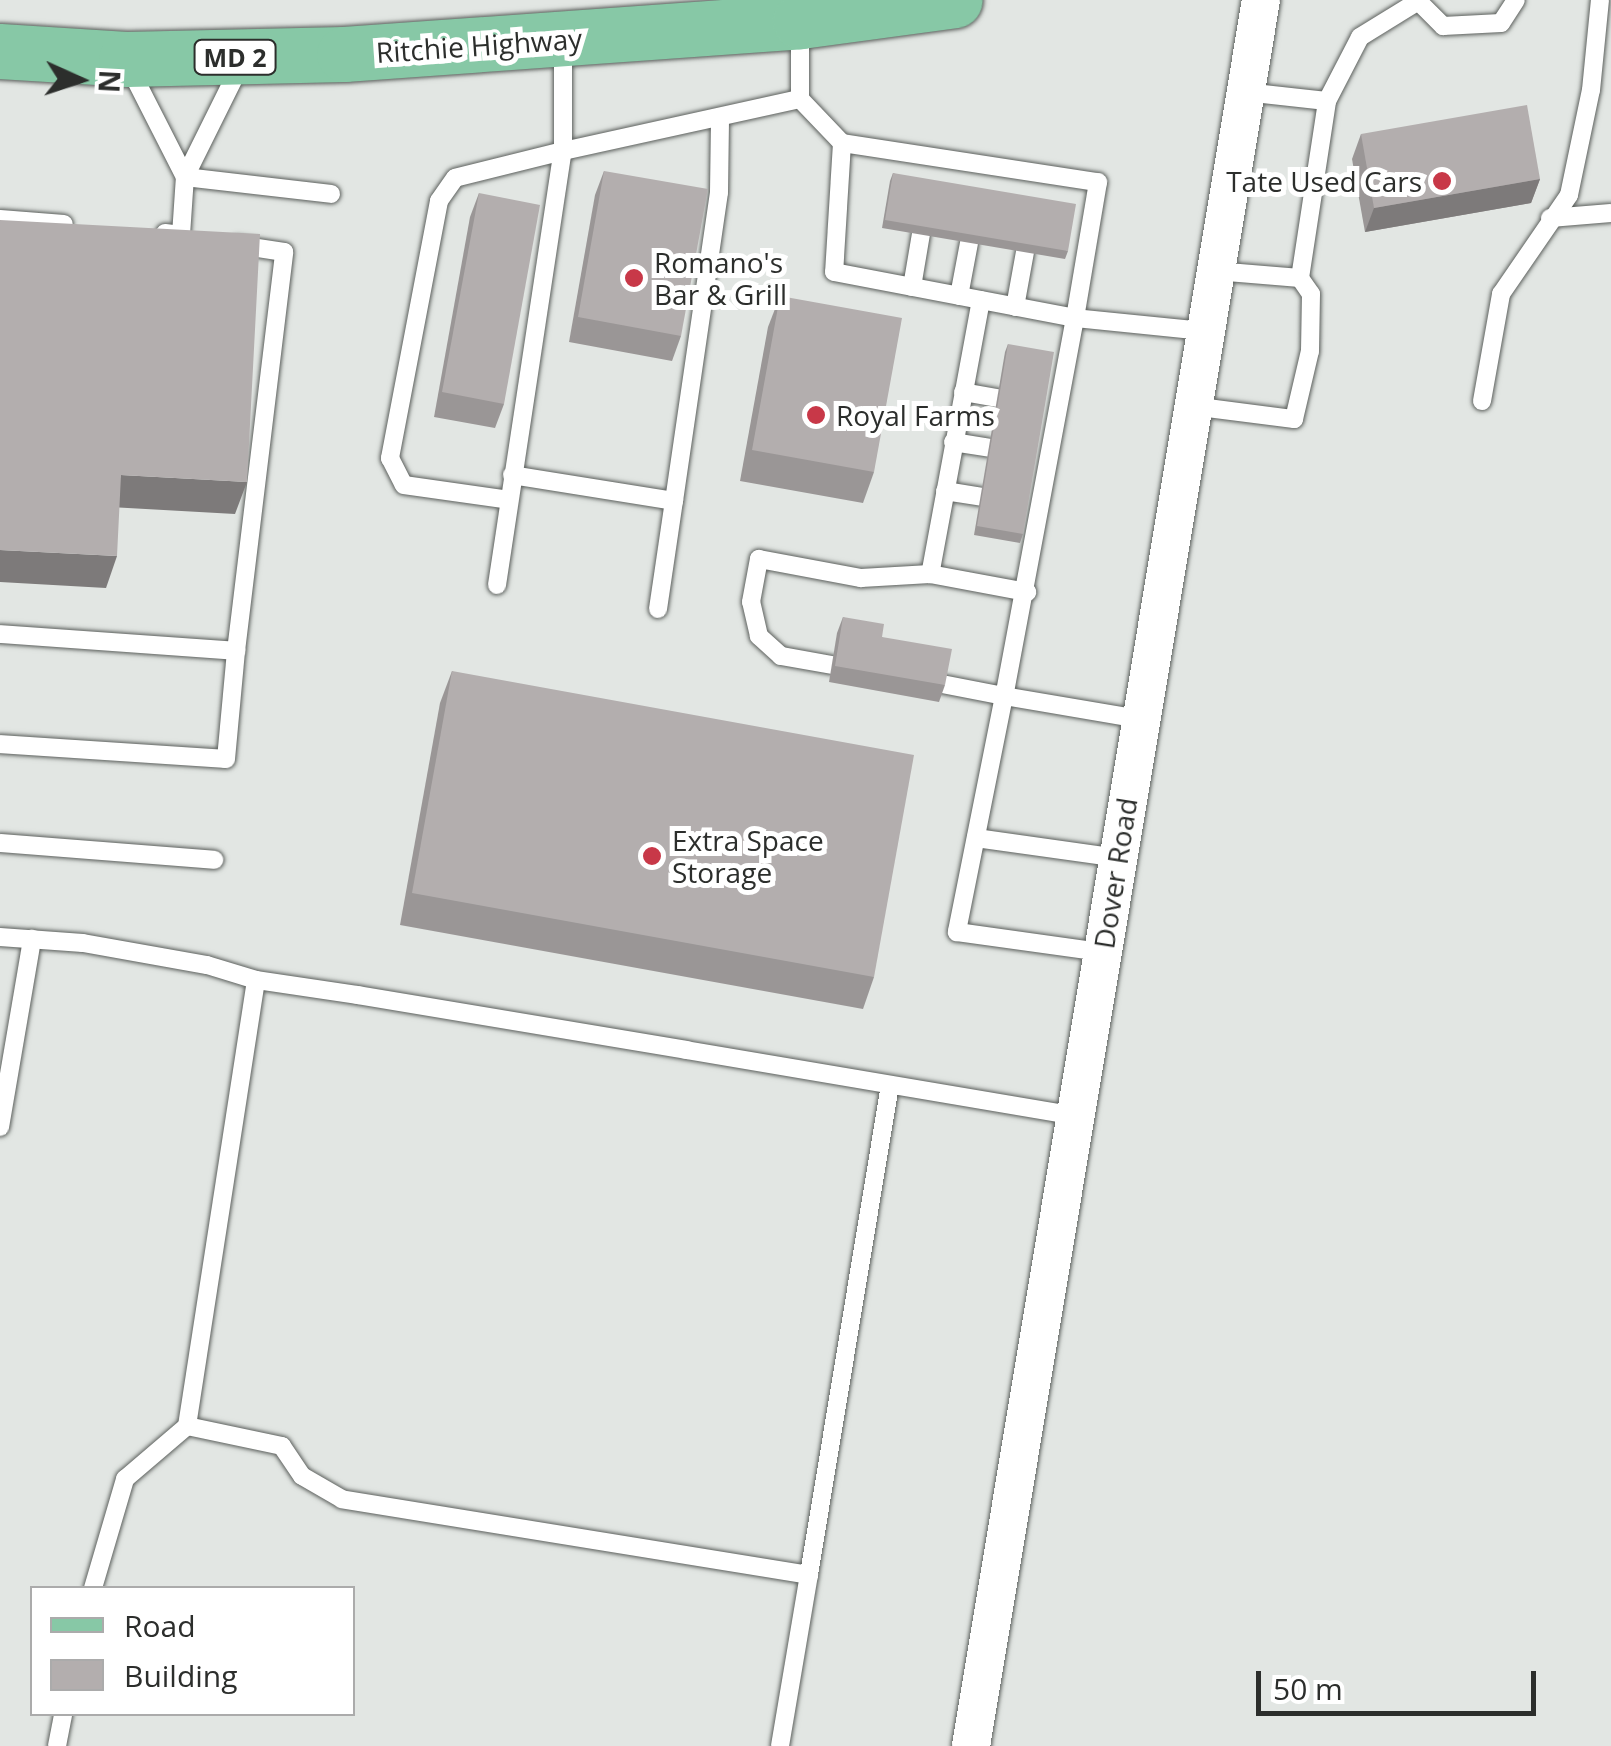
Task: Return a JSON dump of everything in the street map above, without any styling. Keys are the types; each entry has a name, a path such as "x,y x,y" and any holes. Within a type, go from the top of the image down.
{"main road":[{"path":"550,40 598,1 610,0"},
{"name":"Ritchie Highway","path":"0,52 126,59 344,54 550,40 801,10 956,0"}],"street":[{"name":"Dover Road","path":"971,1746 1261,0"}],"lane":[{"path":"1192,406 1294,418 1310,351 1311,294 1300,278 1326,100 1360,37 1417,1 1444,26 1501,23 1516,0"},
{"path":"1482,401 1501,294 1569,195 1590,90 1600,0"},
{"path":"801,10 800,99 842,143 933,165 1036,182 1098,182 1076,318 1052,407 1034,505 1028,592 956,932 1102,952"},
{"path":"497,585 563,152 550,40"},
{"path":"185,177 244,56"},
{"path":"126,59 185,177 198,238"},
{"path":"1245,92 1326,100"},
{"path":"508,500 404,485 390,458 439,201 455,178 800,99"},
{"path":"658,609 719,192 720,117"},
{"path":"842,143 834,272 1076,318 1204,331"},
{"path":"185,177 331,194"},
{"path":"1550,218 1611,213"},
{"path":"0,218 90,227"},
{"path":"0,744 226,760 284,252 145,232"},
{"path":"912,287 921,234"},
{"path":"959,296 969,243"},
{"path":"1015,307 1025,252"},
{"path":"1215,270 1300,278"},
{"path":"930,574 981,300"},
{"path":"963,392 998,398"},
{"path":"954,442 989,448"},
{"path":"512,475 674,501"},
{"path":"945,491 980,497"},
{"path":"832,665 780,656 758,636 751,602 759,559 861,578 930,574 1028,592"},
{"path":"0,634 236,651"},
{"path":"942,684 1140,719"},
{"path":"976,838 1118,858"},
{"path":"0,843 214,860"},
{"path":"0,937 83,943 189,962 256,980 1075,1116"},
{"path":"0,1127 32,939"},
{"path":"94,1586 125,1479 186,1426 256,980"},
{"path":"780,1746 890,1085"},
{"path":"186,1426 282,1446 302,1476 342,1499 808,1575"},
{"path":"57,1746 63,1716"}],"building":[{"name":"Tate Used Cars","path":"1527,105 1540,179 1374,208 1361,134"},
{"name":"Romano's Bar & Grill","path":"604,171 708,189 681,336 578,317"},
{"path":"893,173 1076,204 1068,251 885,220"},
{"path":"479,193 540,205 504,404 442,392"},
{"path":"0,220 260,234 247,482 121,475 117,556 0,550"},
{"name":"Royal Farms","path":"780,296 902,318 874,472 752,450"},
{"name":"Royal Farms","path":"1008,344 1054,352 1023,534 977,526"},
{"path":"843,617 884,624 882,637 952,649 945,685 835,666"},
{"name":"Extra Space Storage","path":"452,671 914,755 874,977 412,893"}],"place":[{"name":"Tate Used Cars","path":"1442,181"},
{"name":"Romano's Bar & Grill","path":"634,278"},
{"name":"Royal Farms","path":"816,415"},
{"name":"Extra Space Storage","path":"652,856"}]}
